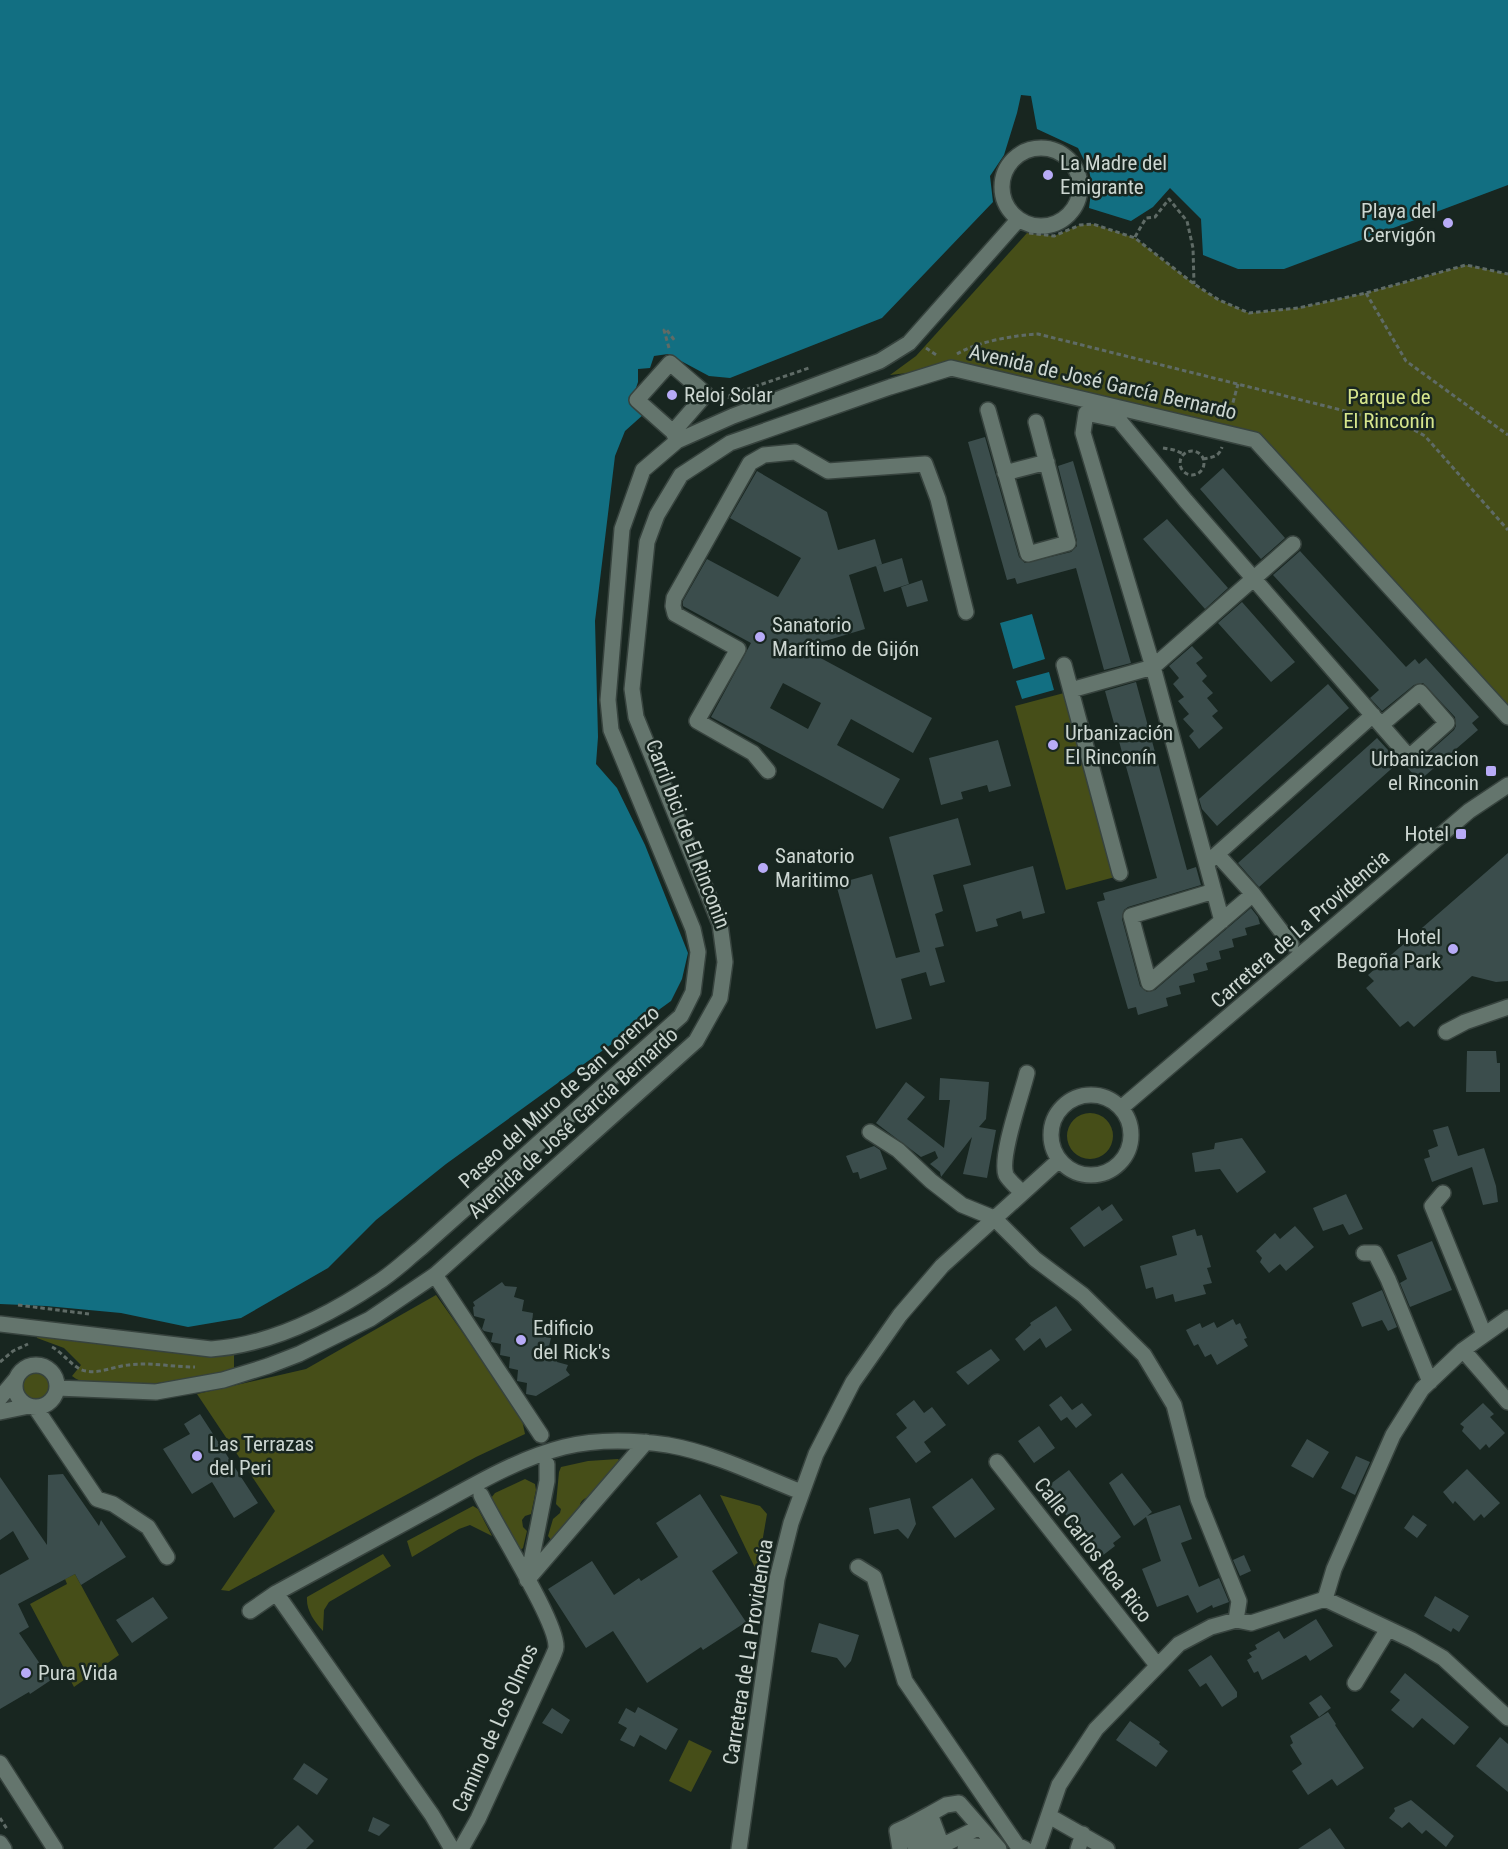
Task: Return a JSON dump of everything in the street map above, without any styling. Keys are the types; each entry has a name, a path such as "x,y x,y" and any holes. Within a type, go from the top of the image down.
{"street":[{"path":"1044,147 1065,154 1080,173 1081,196 1069,218 1041,228 1022,227 1008,210 1002,195 1006,168 1020,153 1044,147"},
{"name":"Paseo del Muro de San Lorenzo","path":"675,436 889,356 909,343 1022,227"},
{"name":"Paseo del Muro de San Lorenzo","path":"0,1324 211,1349 238,1346 308,1323 378,1283 421,1248 681,1016 693,992 698,952 693,929 611,730 608,700 622,529 643,470 675,436 706,394 670,363 637,400 675,436"},
{"name":"Avenida de José García Bernardo","path":"57,1388 156,1392 223,1380 299,1354 370,1319 435,1275 696,1041 720,998 725,962 720,924 636,717 632,689 647,542 657,515 681,475 730,443 951,368 1256,440 1508,717"},
{"path":"988,410 1028,554 1068,543 1036,422"},
{"path":"1212,859 1377,720 1119,420 1086,412 1083,433 1212,859 1214,891 1222,921"},
{"path":"768,771 753,753 697,721 738,649 675,614 673,606 674,597 750,463 764,455 795,452 828,471 925,464 938,499 966,612"},
{"path":"1005,473 1047,462"},
{"path":"1071,690 1153,667 1293,544"},
{"path":"1064,665 1120,873"},
{"name":"Carretera de La Providencia","path":"1121,1108 1469,810 1508,785"},
{"path":"1212,859 1253,894 1291,944"},
{"path":"1214,891 1131,916 1149,983 1253,894"},
{"path":"1446,1032 1465,1022 1508,1007"},
{"path":"1022,1193 1006,1175 1006,1158 1011,1127 1027,1073"},
{"path":"1088,1093 1105,1096 1121,1108 1128,1122 1131,1138 1127,1154 1117,1167 1102,1174 1086,1176 1070,1170 1058,1161 1051,1141 1052,1124 1059,1109 1072,1098 1088,1093"},
{"path":"870,1132 898,1150 962,1205 994,1218 1035,1259 1083,1295 1144,1355 1173,1405 1198,1499 1239,1601 1236,1620"},
{"name":"Carretera de La Providencia","path":"739,1849 777,1580 801,1492 816,1454 853,1382 893,1324 942,1266 1058,1161"},
{"path":"1443,1193 1432,1206 1484,1334"},
{"path":"1364,1253 1375,1253 1430,1382"},
{"path":"435,1275 542,1435"},
{"path":"1325,1599 1334,1569 1393,1435 1422,1389 1463,1350 1508,1318"},
{"path":"1463,1350 1508,1402"},
{"path":"0,1398 23,1368 36,1365 49,1369 54,1375 57,1388 52,1399 47,1403 0,1412"},
{"path":"15,1380 19,1399 32,1406 97,1499 113,1504 148,1527 167,1557"},
{"path":"250,1611 276,1593 470,1487 535,1456 583,1444 612,1441 646,1442 692,1451 801,1492"},
{"path":"527,1580 646,1442"},
{"name":"Calle Carlos Roa Rico","path":"997,1462 1157,1665"},
{"path":"527,1580 547,1481 548,1464"},
{"name":"Camino de Los Olmos","path":"461,1849 478,1819 556,1646 550,1627 527,1580 481,1495"},
{"path":"858,1567 873,1577 906,1681 1017,1845 1025,1849"},
{"path":"276,1593 425,1805 452,1849"},
{"path":"1037,1849 1059,1785 1096,1729 1179,1644 1211,1627 1236,1620 1251,1623 1325,1599 1412,1640 1443,1658 1508,1718"},
{"path":"1356,1683 1388,1629"},
{"path":"0,1763 55,1849"},
{"path":"900,1849 897,1831 946,1805 958,1803 998,1849"},
{"path":"1048,1816 1081,1842 1107,1849"},
{"path":"919,1820 939,1848 983,1831"},
{"path":"916,1849 919,1820"},
{"path":"0,1843 4,1849"},
{"path":"965,1849 975,1846 998,1849"}],"path":[{"path":"1135,238 1146,218 1155,217 1169,199 1187,221 1193,248 1194,284"},
{"path":"1022,227 1054,236 1080,225 1093,224 1135,238 1194,284 1219,300 1249,313 1298,308 1366,293 1466,265 1508,274"},
{"path":"1366,293 1406,361 1508,435"},
{"path":"669,347 664,330 666,329 675,342"},
{"path":"952,358 964,350 996,341 1022,334 1038,334 1409,427 1425,436 1508,530"},
{"path":"925,347 941,359"},
{"path":"1226,432 1238,384"},
{"path":"1193,451 1201,455 1204,464 1200,472 1191,475 1183,471 1180,462 1184,454 1193,451"},
{"path":"18,1305 89,1314"},
{"path":"0,1362 25,1344 31,1345"},
{"path":"44,1346 51,1346 62,1352 78,1368 86,1371 129,1365 194,1368 204,1366"}],"green space":[{"name":"Parque de El Rinconín","path":"1093,224 1135,238 1194,284 1219,300 1249,313 1298,308 1366,293 1466,265 1508,274 1508,717 1255,440 951,368 890,375 916,356 1027,233 1054,236 1080,225"},
{"path":"1064,693 1115,877 1066,890 1015,706"},
{"path":"1090,1113 1099,1114 1107,1119 1112,1127 1112,1145 1107,1153 1099,1158 1090,1159 1081,1158 1073,1153 1068,1145 1067,1136 1068,1127 1073,1119 1081,1114"},
{"path":"436,1295 521,1415 525,1434 476,1457 229,1591 221,1590 275,1511 197,1394 306,1369"},
{"path":"37,1335 211,1357 234,1353 234,1370 126,1386 85,1382 72,1376 81,1365 64,1348 37,1338"},
{"path":"35,1364 50,1370 56,1385 50,1400 35,1406 20,1400 14,1385 20,1370"},
{"path":"618,1459 620,1461 593,1497 582,1500 580,1504 582,1510 552,1541 548,1536 553,1519 561,1509 556,1504 561,1467 588,1461"},
{"path":"525,1479 535,1484 536,1490 531,1514 522,1520 523,1527 527,1531 523,1548 519,1551 491,1498 495,1493"},
{"path":"720,1495 760,1506 767,1514 757,1572"},
{"path":"473,1506 478,1509 492,1536 470,1525 459,1529 412,1557 407,1541"},
{"path":"383,1554 391,1566 329,1602 324,1610 323,1631 311,1615 307,1597"},
{"path":"75,1574 119,1655 74,1687 30,1604 67,1584 65,1579"},
{"path":"689,1740 712,1751 691,1792 669,1781"}],"water":[{"path":"0,0 1508,0 1508,185 1284,269 1238,269 1203,255 1201,219 1170,188 1153,207 1131,221 1089,208 1092,185 1089,170 1078,148 1037,129 1031,96 1021,95 1004,155 990,176 993,202 882,318 730,378 709,376 668,354 654,356 650,368 638,369 638,382 633,397 644,414 625,431 615,456 595,621 598,737 596,764 617,788 645,845 688,953 682,979 671,1001 446,1164 376,1220 328,1268 241,1318 188,1327 121,1313 0,1304"},
{"path":"1032,614 1045,659 1013,669 1000,623"},
{"name":"Urbanización El Rinconín","path":"1049,672 1054,690 1022,699 1016,681"}],"building":[{"path":"985,437 1019,557 1025,563 1071,552 1077,546 1058,466 1073,461 1131,663 1104,670 1076,568 1017,584 1015,578 1007,580 968,442"},
{"path":"1223,468 1285,538 1261,559 1200,489"},
{"name":"Sanatorio Marítimo de Gijón","path":"757,471 827,512 838,550 875,539 882,564 849,575 865,629 802,648 932,718 913,753 851,719 837,745 900,779 883,809 711,717 751,643 683,606 683,601 707,559 778,597 801,558 730,518","holes":["783,683 821,703 808,729 770,708"]},
{"path":"1167,519 1228,588 1205,609 1143,539"},
{"path":"1300,551 1406,667 1415,659 1419,664 1426,658 1479,717 1472,723 1478,730 1419,781 1406,766 1416,764 1454,730 1455,717 1423,683 1414,685 1382,711 1370,698 1379,690 1273,575"},
{"path":"902,558 909,584 884,592 876,566"},
{"path":"922,580 928,601 907,607 901,587"},
{"path":"1242,602 1295,662 1271,682 1218,623"},
{"path":"1192,646 1203,658 1196,663 1207,676 1202,681 1213,693 1207,698 1218,711 1212,716 1223,728 1199,749 1189,736 1194,731 1183,719 1189,714 1178,701 1184,697 1173,684 1179,678 1169,666"},
{"path":"1136,682 1187,870 1196,867 1201,885 1124,910 1122,919 1140,986 1147,992 1155,990 1251,908 1260,924 1245,928 1247,935 1232,939 1234,947 1219,951 1221,959 1206,963 1208,970 1193,974 1195,982 1179,986 1181,994 1166,998 1168,1006 1138,1015 1136,1007 1128,1009 1097,902 1105,900 1103,893 1157,878 1105,691"},
{"path":"1328,684 1349,708 1217,826 1202,809 1199,799"},
{"path":"1377,738 1399,762 1259,887 1238,863"},
{"path":"998,740 1011,786 989,792 987,785 961,792 963,799 941,805 929,758"},
{"path":"958,818 971,865 933,875 943,911 935,914 944,946 935,948 945,982 930,986 926,972 901,979 912,1019 876,1029 836,884 872,874 896,958 920,952 889,837"},
{"name":"Hotel Begoña Park","path":"1508,853 1508,981 1496,982 1472,976 1414,1027 1408,1021 1400,1027 1366,988 1374,981 1368,975"},
{"path":"1033,866 1045,913 1023,919 1021,911 996,919 998,926 976,932 963,885"},
{"path":"1467,1051 1496,1051 1497,1063 1500,1063 1500,1092 1466,1092"},
{"path":"940,1078 989,1082 986,1119 979,1127 996,1130 987,1178 963,1174 972,1137 941,1177 940,1172 930,1164 938,1158 935,1151 921,1157 876,1123 906,1082 925,1097 907,1119 944,1148 950,1100 939,1100"},
{"path":"1448,1126 1458,1156 1484,1148 1496,1186 1498,1202 1483,1205 1472,1167 1432,1182 1424,1159 1430,1157 1428,1150 1438,1146 1433,1130"},
{"path":"1242,1138 1266,1172 1237,1193 1220,1169 1195,1172 1192,1153 1214,1149 1215,1143"},
{"path":"874,1146 880,1150 887,1169 860,1179 858,1172 853,1173 846,1156"},
{"path":"1346,1194 1363,1229 1349,1235 1343,1224 1323,1231 1313,1208"},
{"path":"1112,1204 1123,1220 1084,1247 1070,1228 1099,1206 1102,1211"},
{"path":"1295,1226 1314,1247 1286,1271 1280,1264 1269,1273 1260,1262 1262,1258 1256,1251 1275,1233 1280,1239"},
{"path":"1195,1229 1197,1236 1202,1235 1211,1267 1207,1268 1212,1283 1203,1285 1206,1294 1175,1302 1173,1294 1156,1299 1153,1287 1146,1289 1140,1266 1177,1255 1172,1236"},
{"path":"1432,1241 1452,1290 1410,1307 1400,1283 1407,1279 1397,1255"},
{"name":"Edificio del Rick's","path":"502,1282 505,1286 517,1287 514,1297 524,1300 522,1311 533,1313 532,1324 543,1326 541,1336 551,1338 548,1350 559,1351 557,1362 568,1365 566,1370 570,1375 536,1396 526,1394 527,1383 517,1381 518,1370 509,1368 510,1357 500,1355 501,1344 491,1342 493,1333 482,1329 485,1319 474,1316 473,1302"},
{"path":"1382,1290 1397,1327 1388,1331 1382,1320 1362,1327 1352,1303"},
{"path":"1056,1306 1072,1330 1046,1348 1040,1338 1024,1351 1015,1339 1031,1325 1030,1323"},
{"path":"1233,1319 1236,1325 1240,1323 1248,1346 1217,1365 1211,1354 1205,1357 1198,1344 1194,1346 1186,1330 1200,1323 1202,1328 1214,1322 1217,1328"},
{"path":"991,1349 1000,1360 968,1385 956,1372"},
{"path":"1061,1396 1072,1410 1082,1403 1092,1415 1076,1428 1067,1417 1061,1421 1049,1405"},
{"path":"914,1400 924,1413 932,1407 946,1425 924,1442 931,1452 916,1463 896,1437 907,1428 896,1414"},
{"path":"1483,1403 1494,1414 1490,1417 1505,1433 1489,1448 1486,1444 1480,1450 1462,1431 1464,1427 1460,1424"},
{"name":"Las Terrazas del Peri","path":"200,1414 258,1503 234,1518 212,1482 192,1494 163,1449 190,1434 184,1424"},
{"path":"1039,1426 1055,1448 1034,1463 1018,1441"},
{"path":"1307,1439 1329,1452 1313,1478 1291,1466"},
{"path":"1356,1456 1370,1462 1355,1495 1341,1488"},
{"path":"1467,1469 1500,1503 1484,1518 1481,1514 1474,1521 1455,1501 1453,1504 1443,1492"},
{"path":"1069,1470 1121,1537 1113,1543 1115,1546 1102,1556 1096,1548 1093,1550 1045,1488"},
{"path":"1122,1473 1152,1512 1147,1516 1180,1505 1192,1539 1181,1543 1199,1587 1219,1578 1229,1602 1213,1608 1212,1605 1197,1613 1188,1595 1157,1607 1142,1569 1161,1561 1146,1517 1134,1526 1109,1483"},
{"path":"63,1474 99,1526 101,1520 126,1557 81,1585 75,1574 18,1604 29,1627 19,1633 51,1680 0,1709 0,1575 29,1559 13,1531 0,1540 0,1477 47,1545 48,1475"},
{"path":"972,1478 995,1509 955,1538 932,1507"},
{"path":"700,1494 738,1553 712,1571 746,1622 703,1650 701,1647 647,1683 613,1631 586,1648 548,1589 592,1561 614,1595 639,1578 641,1581 678,1557 656,1523"},
{"path":"910,1498 916,1524 908,1539 898,1529 874,1534 869,1508"},
{"path":"1413,1515 1427,1525 1417,1538 1404,1528"},
{"path":"1244,1555 1251,1571 1240,1576 1233,1560"},
{"path":"1435,1596 1469,1616 1459,1632 1453,1628 1451,1632 1424,1616"},
{"path":"153,1597 168,1618 132,1643 116,1620"},
{"path":"1316,1619 1333,1646 1310,1661 1306,1655 1262,1680 1258,1671 1254,1673 1247,1660 1252,1657 1249,1653 1257,1649 1255,1645 1279,1631 1284,1639"},
{"path":"819,1623 859,1635 851,1661 845,1668 837,1658 811,1652"},
{"path":"1211,1655 1237,1692 1237,1697 1222,1707 1206,1683 1200,1687 1188,1670"},
{"path":"1405,1673 1469,1727 1454,1745 1422,1718 1413,1728 1391,1710 1400,1700 1390,1692"},
{"path":"1321,1695 1331,1708 1319,1717 1309,1703"},
{"path":"638,1707 678,1729 666,1750 640,1735 634,1747 620,1740 627,1728 618,1723 626,1708 635,1713"},
{"path":"552,1708 570,1720 562,1734 542,1723"},
{"path":"1328,1712 1364,1768 1337,1786 1332,1779 1308,1795 1292,1771 1302,1764 1290,1745 1293,1743 1290,1736"},
{"path":"1130,1721 1160,1742 1159,1744 1168,1751 1156,1767 1116,1740"},
{"path":"1500,1737 1508,1744 1508,1792 1476,1766"},
{"path":"304,1763 328,1779 317,1795 293,1779"},
{"path":"1411,1800 1454,1836 1446,1847 1426,1830 1422,1834 1409,1822 1402,1828 1389,1818 1395,1811 1394,1808"},
{"path":"373,1817 390,1825 379,1836 368,1831"},
{"path":"298,1825 314,1841 306,1849 273,1849"},
{"path":"1330,1828 1345,1849 1298,1849"}],"place":[{"name":"La Madre del Emigrante","path":"1048,175"},
{"name":"Playa del Cervigón","path":"1448,223"},
{"name":"Reloj Solar","path":"672,395"},
{"name":"Sanatorio Marítimo de Gijón","path":"760,637"},
{"name":"Urbanización El Rinconín","path":"1053,745"},
{"name":"Urbanizacion el Rinconin","path":"1491,771"},
{"name":"Hotel","path":"1461,834"},
{"name":"Sanatorio Maritimo","path":"763,868"},
{"name":"Hotel Begoña Park","path":"1453,949"},
{"name":"Edificio del Rick's","path":"521,1340"},
{"name":"Las Terrazas del Peri","path":"197,1456"},
{"name":"Pura Vida","path":"26,1673"}]}
